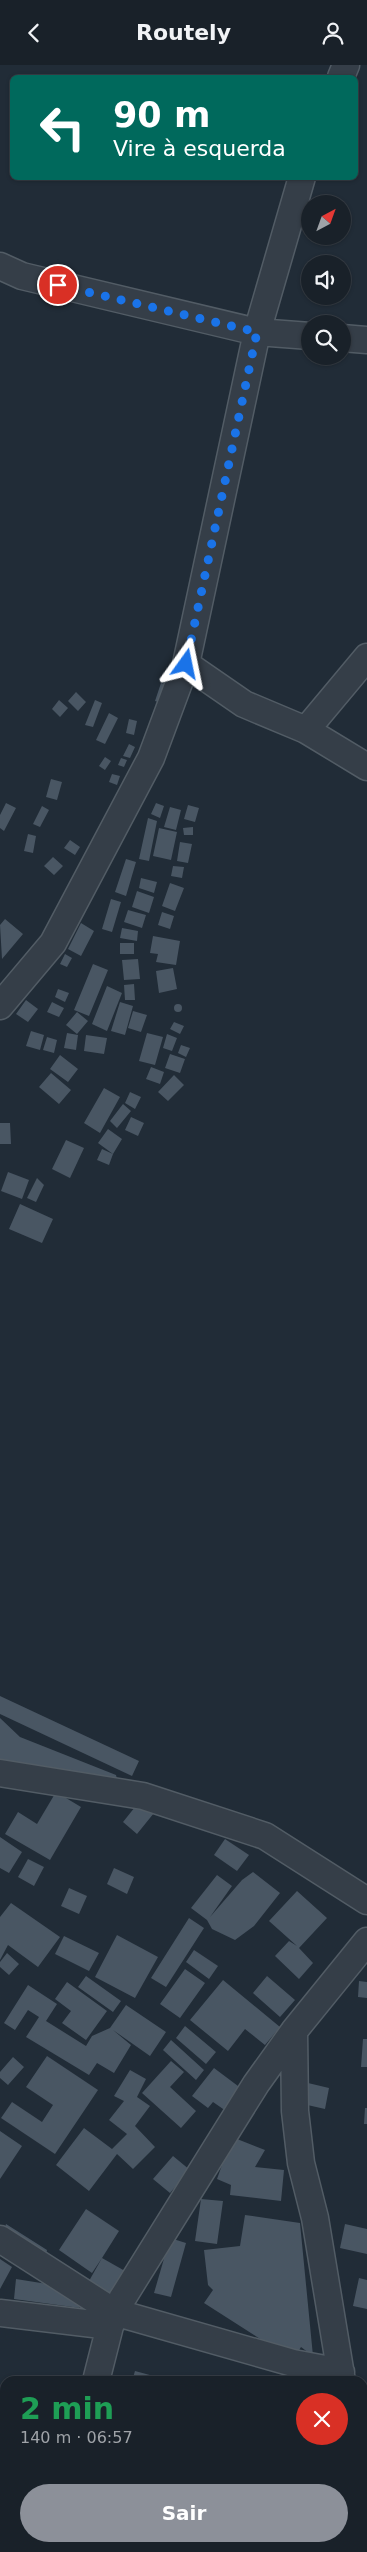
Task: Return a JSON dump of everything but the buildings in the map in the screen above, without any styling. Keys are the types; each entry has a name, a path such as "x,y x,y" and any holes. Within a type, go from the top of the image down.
{"street":[{"path":"0,1006 53,943 151,758 186,664 257,332 301,180"},
{"path":"0,266 22,276 257,332 301,335"},
{"path":"351,339 367,340"},
{"path":"306,731 367,657"},
{"path":"186,664 244,704 306,731 367,767"},
{"path":"0,1773 143,1795 265,1836 367,1901"},
{"path":"97,2376 112,2319 256,2084 294,2031 367,1941"},
{"path":"294,2031 294,2111 301,2163 315,2218 342,2376"},
{"path":"0,2239 112,2319"},
{"path":"0,2313 112,2319 293,2363 338,2376"}],"route":[{"path":"58,285 257,332 186,664"}]}
